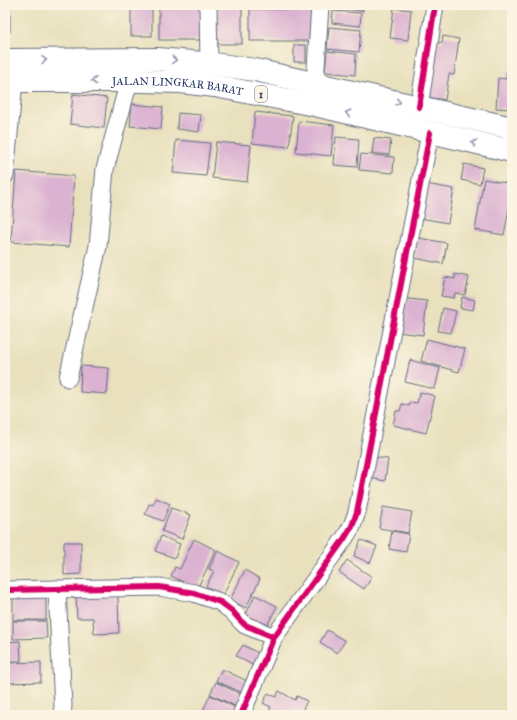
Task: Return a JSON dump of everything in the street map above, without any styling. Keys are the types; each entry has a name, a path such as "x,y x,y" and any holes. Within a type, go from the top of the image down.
{"highway":[{"name":"JALAN LINGKAR BARAT","path":"5,60 145,59 209,64 255,70 512,128"},
{"name":"JALAN LINGKAR BARAT","path":"10,81 129,80 180,82 215,86 315,104 430,133 512,151"}],"street":[{"path":"208,5 209,64"},
{"path":"315,84 320,5"},
{"path":"419,107 435,5"},
{"path":"68,378 98,246 105,169 129,80"},
{"path":"5,175 10,81"},
{"path":"241,715 274,637 344,539 352,526 357,512 430,133"},
{"path":"5,590 159,588 194,593 220,602 233,612 245,625 274,637"},
{"path":"56,589 63,706 62,715"}],"building":[{"path":"5,5 10,5 10,32 5,32"},
{"path":"131,5 152,5 152,36 131,36"},
{"path":"159,5 203,5 203,40 159,40"},
{"path":"214,5 242,5 242,44 214,44"},
{"path":"335,5 363,5 363,11 335,8"},
{"path":"394,8 411,10 408,40 390,38"},
{"path":"250,9 314,10 314,41 250,41"},
{"path":"333,11 361,13 360,26 332,23"},
{"path":"329,27 361,30 359,52 327,49"},
{"path":"443,36 459,39 454,75 449,74 445,100 426,97 435,42 442,43"},
{"path":"294,45 306,45 306,62 294,62"},
{"path":"327,51 356,54 355,75 325,72"},
{"path":"507,71 512,72 512,109 496,108 498,78 506,79"},
{"path":"73,94 107,98 104,128 70,124"},
{"path":"132,104 163,107 161,129 130,126"},
{"path":"255,112 293,116 289,147 252,143"},
{"path":"178,113 201,115 199,132 177,129"},
{"path":"299,121 334,125 331,156 296,152"},
{"path":"336,137 359,139 357,167 334,165"},
{"path":"374,138 391,140 389,155 372,153"},
{"path":"176,140 210,143 206,176 173,173"},
{"path":"216,142 251,145 247,182 212,178"},
{"path":"361,154 394,157 393,173 359,170"},
{"path":"464,164 483,168 480,184 461,180"},
{"path":"16,171 74,176 69,247 11,242"},
{"path":"484,179 512,184 512,193 504,235 475,230"},
{"path":"426,184 454,189 448,223 420,218"},
{"path":"419,238 447,243 443,264 415,258"},
{"path":"455,274 469,277 465,295 455,293 454,298 441,296 445,277 455,279"},
{"path":"462,297 475,300 473,310 460,308"},
{"path":"400,298 427,301 423,335 397,332"},
{"path":"443,308 456,311 451,333 438,331"},
{"path":"427,339 465,349 459,372 421,361"},
{"path":"410,360 440,368 435,389 405,382"},
{"path":"81,366 109,368 107,394 80,392"},
{"path":"420,392 435,396 426,433 393,425 396,411 400,411 402,404 409,406 410,402 417,403"},
{"path":"373,457 388,459 385,481 370,478"},
{"path":"156,498 170,504 163,521 145,514 149,504 153,505"},
{"path":"383,507 412,512 408,533 379,528"},
{"path":"171,508 191,515 182,539 162,531"},
{"path":"392,531 409,534 406,552 389,549"},
{"path":"161,536 180,544 175,558 155,551"},
{"path":"194,539 216,550 197,589 171,576 175,567 180,569"},
{"path":"361,540 377,546 370,563 354,556"},
{"path":"64,542 81,542 81,574 64,575"},
{"path":"218,551 239,562 223,595 206,586 214,571 209,569"},
{"path":"347,560 372,577 364,589 339,572"},
{"path":"245,570 260,579 246,608 230,600"},
{"path":"255,595 277,606 265,630 244,619"},
{"path":"46,596 46,620 13,620 13,597"},
{"path":"76,596 118,596 119,633 94,634 93,618 77,618"},
{"path":"13,621 46,621 47,638 13,639"},
{"path":"327,630 345,641 337,653 320,642"},
{"path":"20,641 21,661 5,661 5,642"},
{"path":"243,645 260,654 254,666 236,656"},
{"path":"41,662 41,682 6,683 6,663"},
{"path":"222,669 249,682 243,693 216,681"},
{"path":"216,682 243,695 237,707 210,694"},
{"path":"279,691 295,700 297,696 307,701 300,715 276,715 269,711 271,707 263,703 268,693 276,697"},
{"path":"210,695 237,708 234,715 201,715"},
{"path":"263,711 272,715 261,715"}],"cycle path":[{"path":"419,107 435,5"},
{"path":"241,715 274,637 344,539 352,526 357,512 430,133"},
{"path":"5,590 159,587 194,593 220,602 233,612 245,625 274,637"}]}
